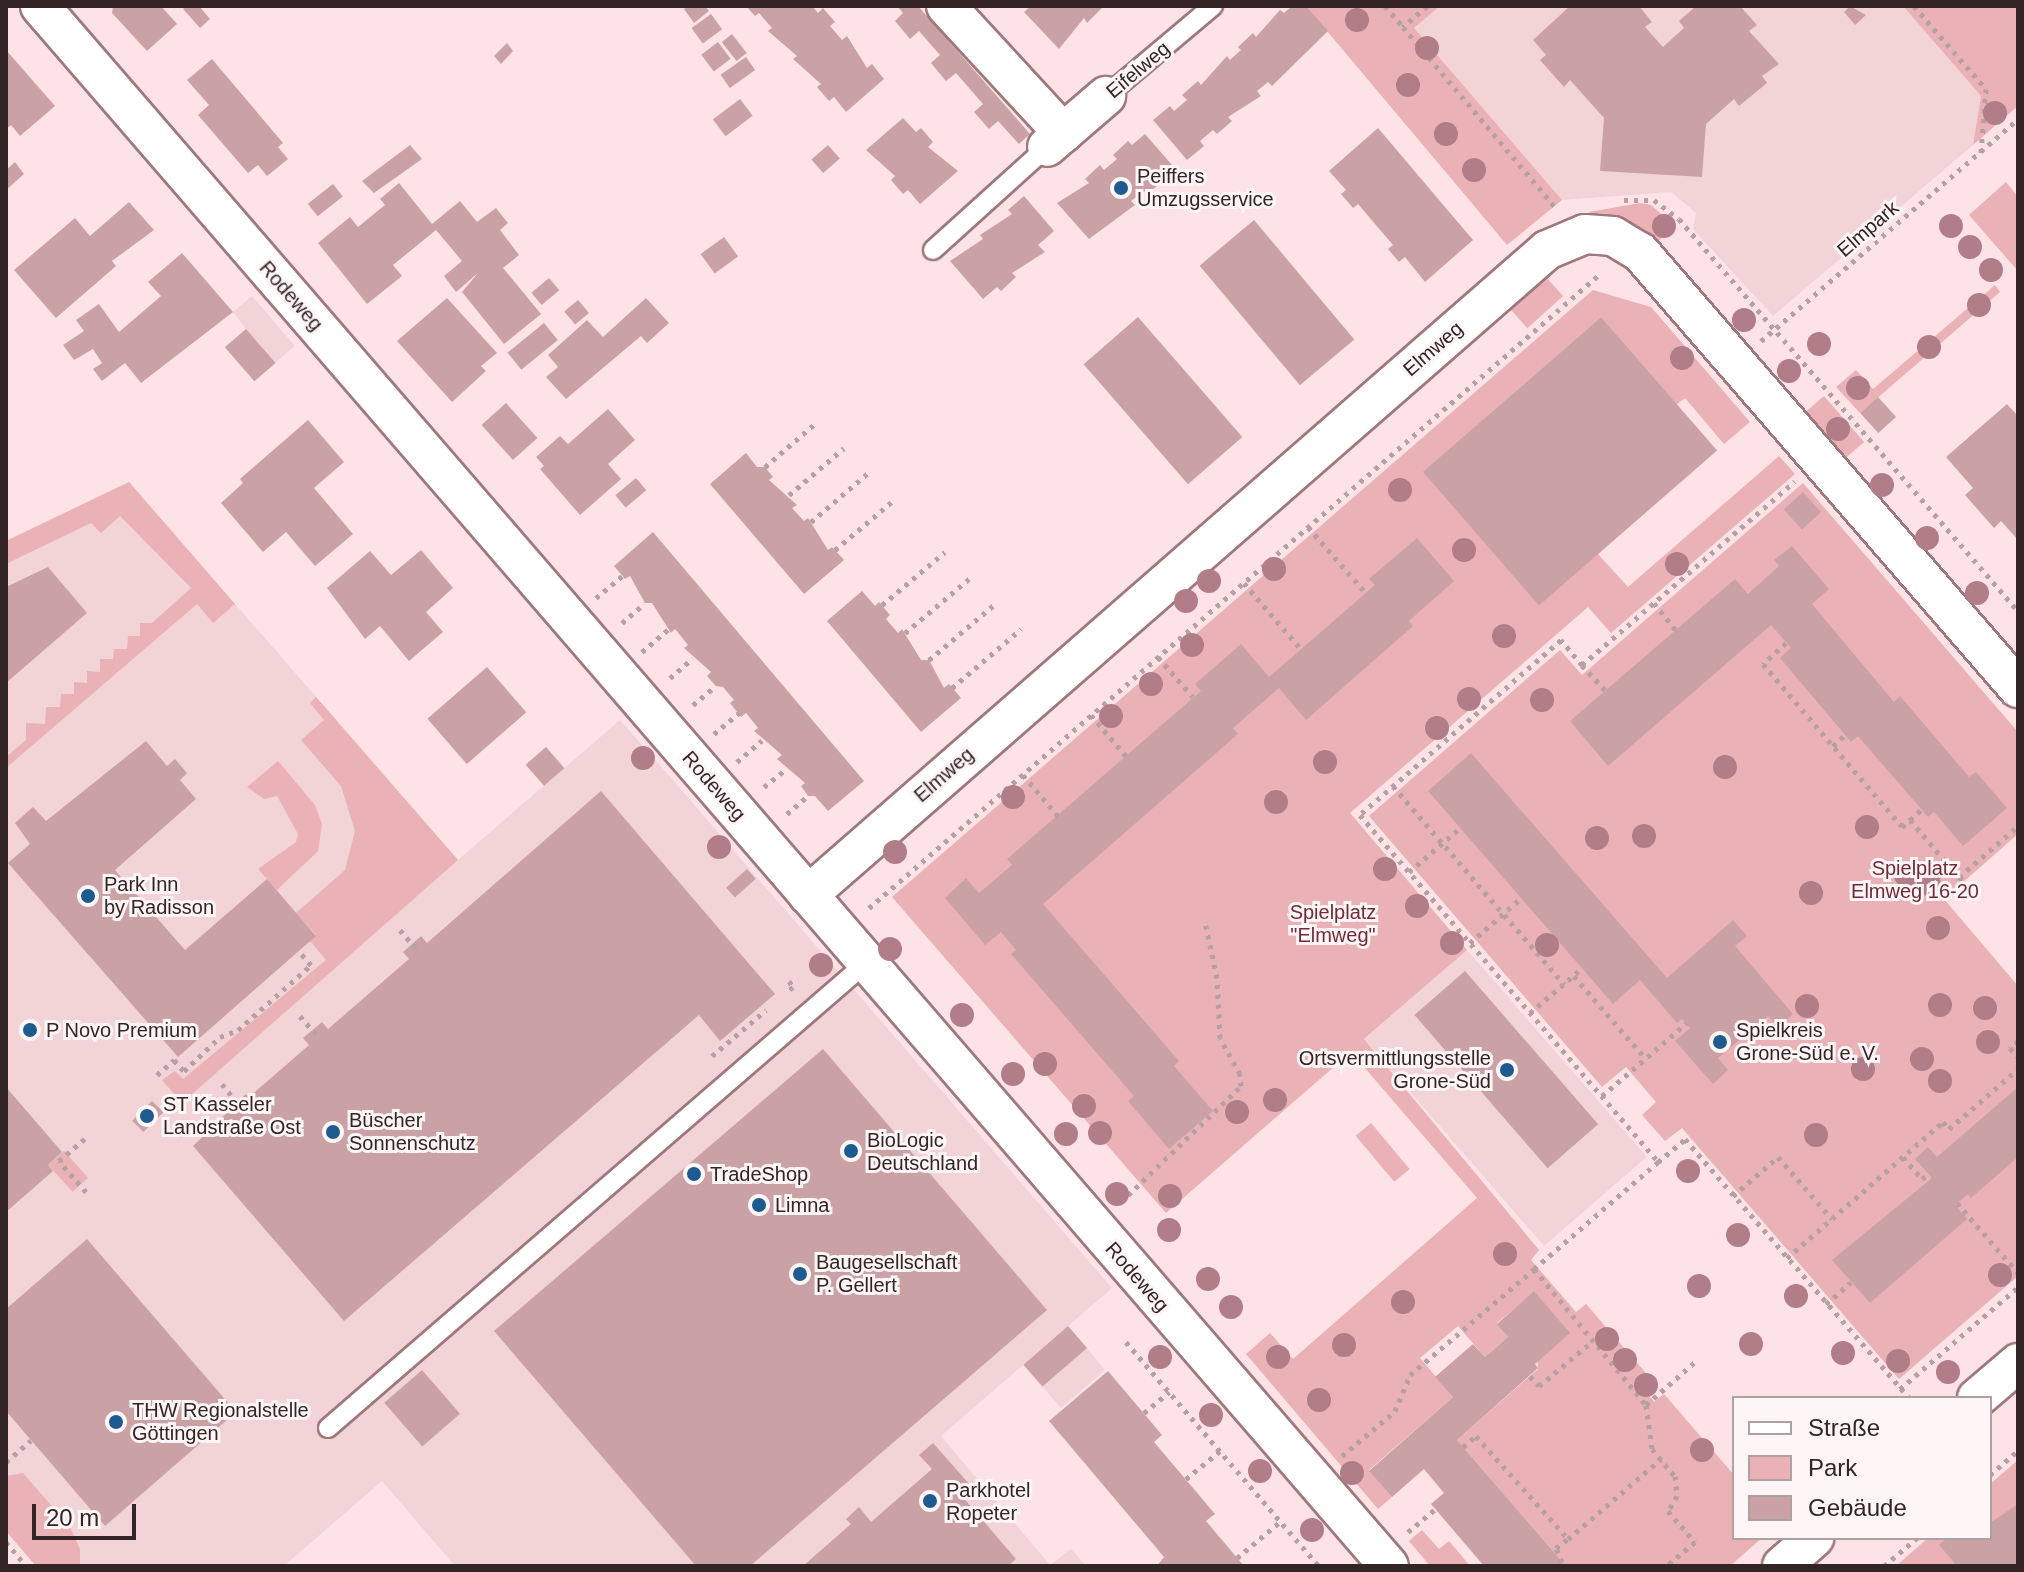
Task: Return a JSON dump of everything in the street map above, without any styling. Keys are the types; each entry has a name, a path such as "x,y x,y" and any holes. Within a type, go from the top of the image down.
{"street":[{"name":"Rodeweg","path":"40,6 1389,1566"},
{"path":"946,6 1055,140"},
{"name":"Eifelweg","path":"1055,140 1106,96"},
{"name":"Elmweg","path":"808,895 1547,250 1585,234 1613,236 1632,246"},
{"path":"1632,246 1738,361 2018,688"},
{"path":"1979,1396 2018,1363"},
{"path":"1782,1566 1812,1540"}],"lane":[{"name":"Eifelweg","path":"1106,96 1213,6"},
{"name":"Eifelweg","path":"933,250 1055,140"},
{"path":"328,1428 866,963"}],"path":[{"path":"1385,6 1559,212 1573,209"},
{"path":"1403,27 1427,6"},
{"path":"1914,6 1986,89 1981,153"},
{"name":"Elmpark","path":"1738,361 2018,119"},
{"path":"1611,202 1654,200 1679,219 2018,611"},
{"path":"841,932 1632,246"},
{"path":"765,467 817,422"},
{"path":"789,495 844,448"},
{"path":"1582,665 1821,459"},
{"path":"811,522 868,473"},
{"path":"835,550 894,500"},
{"path":"1308,527 1366,593"},
{"path":"882,605 945,552"},
{"path":"905,633 970,578"},
{"path":"1244,583 1301,649"},
{"path":"1654,603 1676,630"},
{"path":"929,660 995,604"},
{"path":"952,688 1021,629"},
{"path":"1605,690 1561,640 1360,815 1658,1162"},
{"path":"1786,643 1763,664 1902,827 1921,810"},
{"path":"1158,657 1193,697"},
{"path":"1091,715 1126,756"},
{"path":"1833,746 1845,735"},
{"path":"1023,775 1058,816"},
{"path":"1393,786 1564,984"},
{"path":"1910,820 1980,897"},
{"path":"1959,877 2018,826"},
{"path":"1409,872 1460,828"},
{"path":"1470,943 1521,898"},
{"path":"1141,1185 1241,1086 1240,1074 1220,1038 1217,978 1205,922"},
{"path":"400,930 418,951"},
{"path":"157,1075 174,1060 184,1071 220,1037 238,1030 311,965 299,951"},
{"path":"1530,1013 1582,968"},
{"path":"1574,976 1646,1059"},
{"path":"782,996 793,987 789,981"},
{"path":"712,1056 770,1006"},
{"path":"300,1016 318,1037"},
{"path":"1602,1096 1687,1023"},
{"path":"2018,1041 2010,1048 2018,1057"},
{"path":"1787,1258 1943,1122 1949,1129 2018,1069"},
{"path":"222,1084 240,1106"},
{"path":"86,1192 59,1161 88,1136"},
{"path":"1314,1480 1395,1411 1410,1375 1685,1139 1907,1396"},
{"path":"1733,1196 1778,1157 1832,1219"},
{"path":"1903,1157 1922,1179 1928,1174"},
{"path":"1957,1203 2018,1273"},
{"path":"1534,1269 1646,1405 1652,1449 1675,1476 1677,1496 1668,1511 1695,1542 1666,1566"},
{"path":"1826,1304 1851,1282"},
{"path":"1900,1389 2018,1287"},
{"path":"1530,1376 1539,1386 1593,1341"},
{"path":"1126,1342 1319,1566"},
{"path":"1646,1405 1695,1362"},
{"path":"1144,1413 1169,1392"},
{"path":"1463,1447 1476,1436 1568,1539"},
{"path":"6,1462 31,1440"},
{"path":"1186,1479 1220,1451"},
{"path":"1992,1473 2018,1451"},
{"path":"1562,1562 1556,1548 1661,1459"},
{"path":"1237,1558 1281,1521"},
{"path":"1884,1566 1915,1540"},
{"path":"6,1542 26,1566"}],"shaded area":[{"path":"1440,6 1903,6 1981,96 1973,145 1773,316 1693,229 1696,213 1671,192 1562,200 1414,28"},
{"path":"252,296 295,346 254,381 225,347 246,329 233,312"},
{"path":"129,482 458,860 620,720 652,756 1112,1288 1068,1326 1105,1370 1061,1408 1023,1365 941,1436 1050,1565 1071,1549 1086,1566 455,1566 382,1481 284,1566 36,1566 6,1531 6,541"},
{"path":"1467,950 1647,1157 1544,1246 1364,1039"}],"green space":[{"path":"1306,6 1440,6 1414,28 1562,200 1507,245"},
{"path":"1903,6 2018,6 2018,106 1973,145 1981,96"},
{"path":"2006,182 2018,197 2018,271 1969,215"},
{"path":"1640,203 1651,205 1675,226 1655,244 1591,218 1589,212"},
{"path":"1545,276 1563,296 1527,328 1509,308"},
{"path":"1995,285 2000,292 1860,413 1836,387 1856,370 1873,389"},
{"name":"Spielplatz \"Elmweg\"","path":"1593,290 1651,307 1750,422 1724,444 1685,398 1676,405 1601,317 1423,472 1598,554 1628,587 1779,456 1795,474 1611,633 1588,607 1350,813 1467,950 1364,1039 1539,1250 1531,1260 1576,1312 1586,1304 1658,1387 1649,1395 1654,1402 1664,1394 1732,1473 1732,1540 1760,1540 1730,1566 1566,1566 1457,1440 1538,1369 1534,1292 1497,1323 1508,1337 1485,1357 1458,1326 1420,1358 1453,1397 1369,1470 1392,1497 1378,1509 1246,1354 1270,1333 1293,1359 1477,1198 1351,1052 1166,1213 892,897"},
{"path":"1824,396 1864,442 1844,459 1804,413"},
{"path":"129,482 235,604 213,623 197,604 6,768 6,757 26,740 26,723 45,724 46,707 60,707 61,694 74,694 74,682 87,683 87,671 100,672 100,659 113,659 114,649 127,649 128,636 140,636 140,623 152,623 191,588 120,516 101,533 91,523 6,564 6,541"},
{"name":"Spielplatz Elmweg 16-20","path":"1803,483 2018,732 2018,834 1944,899 2018,986 2018,1276 1899,1379 1682,1128 1665,1141 1642,1115 1656,1102 1626,1067 1602,1087 1369,816 1560,650 1582,675"},
{"path":"316,697 458,860 182,1103 162,1080 175,1071 183,1079 326,960 310,941 316,935 296,913 345,870 355,831 341,786 301,740 324,720 310,703"},
{"path":"278,761 315,805 322,824 318,851 277,890 258,869 296,842 298,834 277,796 264,799 247,787"},
{"path":"1371,1123 1410,1169 1394,1182 1356,1136"},
{"path":"64,1151 88,1178 72,1192 48,1165"},
{"path":"2018,1460 2018,1566 1896,1566 1926,1540 1992,1540 1992,1482"},
{"path":"23,1473 70,1527 80,1549 80,1566 36,1566 6,1531 6,1476"},
{"path":"1422,1530 1439,1549 1449,1541 1470,1566 1430,1566 1409,1541"}],"building":[{"path":"113,6 161,6 177,24 147,51 112,13"},
{"path":"199,6 210,19 200,28 183,9"},
{"path":"688,6 705,6 709,11 694,23 684,9"},
{"path":"746,6 812,6 818,13 823,8 835,22 830,26 842,40 847,36 867,68 872,64 884,79 846,112 834,97 829,101 817,87 821,84 793,59 797,56 768,31 772,28 759,13 755,16"},
{"path":"897,6 918,6 1030,134 1019,144 998,121 989,129 974,112 983,104 956,73 946,81 931,63 940,55 919,31 910,39 895,21 903,13"},
{"path":"1031,6 1104,6 1087,23 1084,18 1059,49 1024,12"},
{"path":"1292,6 1306,6 1328,31 1272,86 1268,82 1257,91 1261,96 1228,117 1232,121 1217,134 1213,130 1200,141 1204,146 1187,160 1153,120 1170,106 1174,111 1187,100 1182,95 1198,81 1201,85 1227,56 1230,60 1241,50 1238,47 1253,33 1256,37 1280,10 1284,13"},
{"path":"1570,6 1639,6 1652,22 1645,27 1663,47 1684,28 1679,21 1696,6 1740,6 1757,25 1749,31 1779,64 1762,76 1767,83 1739,106 1734,99 1706,124 1702,177 1600,171 1604,118 1570,80 1564,87 1540,60 1546,55 1533,40"},
{"path":"1850,6 1866,15 1855,25 1844,12"},
{"path":"711,14 722,29 703,43 692,28"},
{"path":"732,34 747,53 737,61 722,42"},
{"path":"718,42 731,59 714,71 701,55"},
{"path":"507,43 513,51 501,64 494,56"},
{"path":"6,50 55,106 20,136 11,125 6,129"},
{"path":"746,57 755,70 730,88 721,75"},
{"path":"212,59 283,143 278,147 288,159 267,176 258,165 248,173 198,115 209,105 187,80"},
{"path":"740,99 753,116 725,136 713,119"},
{"path":"903,118 916,132 921,128 933,142 928,147 958,171 920,204 908,190 903,194 891,180 895,176 866,150"},
{"path":"1378,128 1473,240 1425,282 1405,257 1399,262 1388,249 1393,245 1358,204 1353,208 1341,194 1346,190 1329,171"},
{"path":"1145,134 1172,165 1159,177 1163,181 1147,194 1144,191 1131,201 1135,205 1089,239 1057,203 1089,183 1085,179 1100,165 1104,170 1117,159 1113,155 1128,141 1132,145"},
{"path":"410,145 422,159 374,193 362,181"},
{"path":"828,145 840,159 823,173 811,159"},
{"path":"15,162 24,174 6,190 6,170"},
{"path":"399,183 432,224 460,201 477,222 496,208 508,223 500,230 519,255 503,268 541,314 504,344 462,292 478,273 456,292 444,276 462,261 436,230 393,265 402,276 367,304 318,243 350,217 358,227 385,205 380,199"},
{"path":"333,184 343,197 318,216 308,204"},
{"path":"1024,196 1054,231 1038,245 1045,252 1012,273 1016,277 1001,291 997,287 983,299 950,261 983,239 980,235 1012,214 1008,210"},
{"path":"129,202 154,230 112,261 116,266 56,318 14,270 75,218 90,236"},
{"path":"1254,220 1354,340 1300,385 1200,266"},
{"path":"724,237 738,256 715,273 701,254"},
{"path":"182,253 233,312 141,383 125,363 102,381 93,369 102,363 93,349 74,360 63,345 84,331 76,320 99,304 119,332 161,296 148,282"},
{"path":"549,278 559,290 542,305 531,293"},
{"path":"447,298 497,353 481,366 486,371 452,402 397,341"},
{"path":"646,298 669,323 647,343 641,336 566,399 546,377 558,367 548,355 587,320 603,337"},
{"path":"578,300 589,313 575,325 564,312"},
{"path":"1138,317 1242,437 1188,484 1084,364"},
{"path":"1601,317 1717,451 1539,605 1423,472"},
{"path":"544,323 558,340 521,370 507,353"},
{"path":"246,329 276,363 254,381 225,347"},
{"path":"1878,397 1896,417 1878,433 1860,413"},
{"path":"506,403 537,438 513,460 481,425"},
{"path":"2007,404 2018,416 2018,540 2001,521 1994,528 1965,495 1973,488 1946,457"},
{"path":"608,409 635,440 608,464 621,479 580,515 540,469 544,466 536,457 560,436 568,444"},
{"path":"308,420 344,462 314,488 353,534 315,566 286,532 263,552 221,503 243,483 240,479"},
{"path":"746,453 757,467 765,467 773,477 769,480 797,505 792,508 804,521 808,518 828,550 832,547 844,560 804,594 710,484"},
{"path":"636,478 646,490 626,508 615,495"},
{"path":"1803,492 1821,512 1802,529 1784,509"},
{"path":"653,532 864,781 828,811 815,796 808,796 801,786 805,783 777,759 782,755 754,731 758,728 746,713 741,717 730,703 734,700 723,687 716,686 707,676 711,672 684,648 688,645 675,629 671,633 652,603 645,603 630,576 625,579 614,566"},
{"path":"1417,538 1454,581 1409,621 1413,626 1306,720 1279,688 1233,728 1238,734 1043,904 1179,1061 1174,1066 1213,1111 1169,1149 1128,1101 1134,1096 1011,954 1016,950 1001,932 985,945 945,898 966,878 979,893 1012,865 1007,859 1201,691 1195,684 1241,644 1269,677 1375,585 1369,579"},
{"path":"1792,546 1829,589 1812,604 1894,702 1900,696 1969,777 1976,772 2007,808 1963,846 1934,812 1928,817 1858,736 1851,742 1780,658 1791,648 1771,625 1608,766 1570,721 1735,579 1748,594 1779,566 1774,560"},
{"path":"421,550 453,588 426,612 443,632 409,661 380,626 365,639 327,588 370,551 391,575"},
{"path":"48,567 87,613 6,683 6,587"},
{"path":"862,591 875,606 879,602 890,615 886,619 898,633 902,629 921,660 929,660 944,688 949,684 961,698 921,732 827,621"},
{"path":"487,667 526,712 467,764 427,719"},
{"name":"Park Inn by Radisson","path":"146,741 167,766 175,759 187,773 180,780 196,799 115,870 185,950 267,879 316,936 178,1057 8,863 30,844 15,823 33,807 46,821"},
{"path":"546,747 564,768 544,786 526,765"},
{"path":"1471,753 1667,978 1733,920 1747,936 1735,946 1793,1014 1778,1027 1768,1016 1718,1058 1728,1070 1713,1084 1675,1041 1690,1028 1682,1019 1677,1023 1640,980 1613,1004 1428,791"},
{"path":"601,791 775,994 720,1041 699,1015 344,1321 193,1146 246,1094 249,1097 309,1045 303,1038 322,1022 328,1029 409,959 403,952 421,936 427,943"},
{"path":"747,869 756,879 735,897 726,888"},
{"name":"Ortsvermittlungsstelle Grone-Süd","path":"1465,971 1598,1124 1548,1168 1414,1015"},
{"path":"823,1049 1047,1310 750,1566 696,1566 494,1331"},
{"path":"6,1087 62,1152 48,1165 53,1171 6,1212"},
{"path":"2018,1087 2018,1157 1971,1198 1968,1194 1955,1205 1967,1219 1870,1303 1832,1260 1932,1178 1915,1159 1928,1147 1937,1157"},
{"name":"ST Kasseler Landstraße Ost","path":"152,1101 163,1112 144,1132 132,1121"},
{"path":"87,1239 236,1412 105,1526 6,1411 6,1309"},
{"path":"1534,1291 1570,1333 1535,1364 1538,1368 1457,1440 1566,1566 1484,1566 1431,1504 1444,1493 1424,1469 1392,1497 1369,1471 1453,1397 1435,1377 1473,1344 1485,1357 1508,1337 1497,1324"},
{"path":"1068,1326 1087,1348 1042,1387 1023,1365"},
{"path":"422,1370 460,1414 422,1447 384,1403"},
{"path":"1108,1371 1162,1435 1154,1442 1215,1514 1206,1521 1244,1566 1157,1566 1164,1557 1049,1421"},
{"name":"Parkhotel Ropeter","path":"933,1443 971,1486 961,1495 1016,1559 1008,1566 803,1566 851,1524 846,1519 859,1507 871,1522 932,1469 919,1455"},
{"path":"2018,1504 2018,1566 1957,1566 1939,1545 1945,1540 1992,1540 1992,1522"}],"place":[{"name":"Peiffers Umzugsservice","path":"1121,188"},
{"name":"Park Inn by Radisson","path":"88,896"},
{"name":"P Novo Premium","path":"30,1030"},
{"name":"Spielkreis Grone-Süd e. V.","path":"1720,1042"},
{"name":"Ortsvermittlungsstelle Grone-Süd","path":"1507,1070"},
{"name":"ST Kasseler Landstraße Ost","path":"147,1116"},
{"name":"Büscher Sonnenschutz","path":"333,1132"},
{"name":"BioLogic Deutschland","path":"851,1151"},
{"name":"TradeShop","path":"694,1174"},
{"name":"Limna","path":"759,1205"},
{"name":"Baugesellschaft P. Gellert","path":"800,1274"},
{"name":"THW Regionalstelle Göttingen","path":"116,1422"},
{"name":"Parkhotel Ropeter","path":"930,1501"}]}
